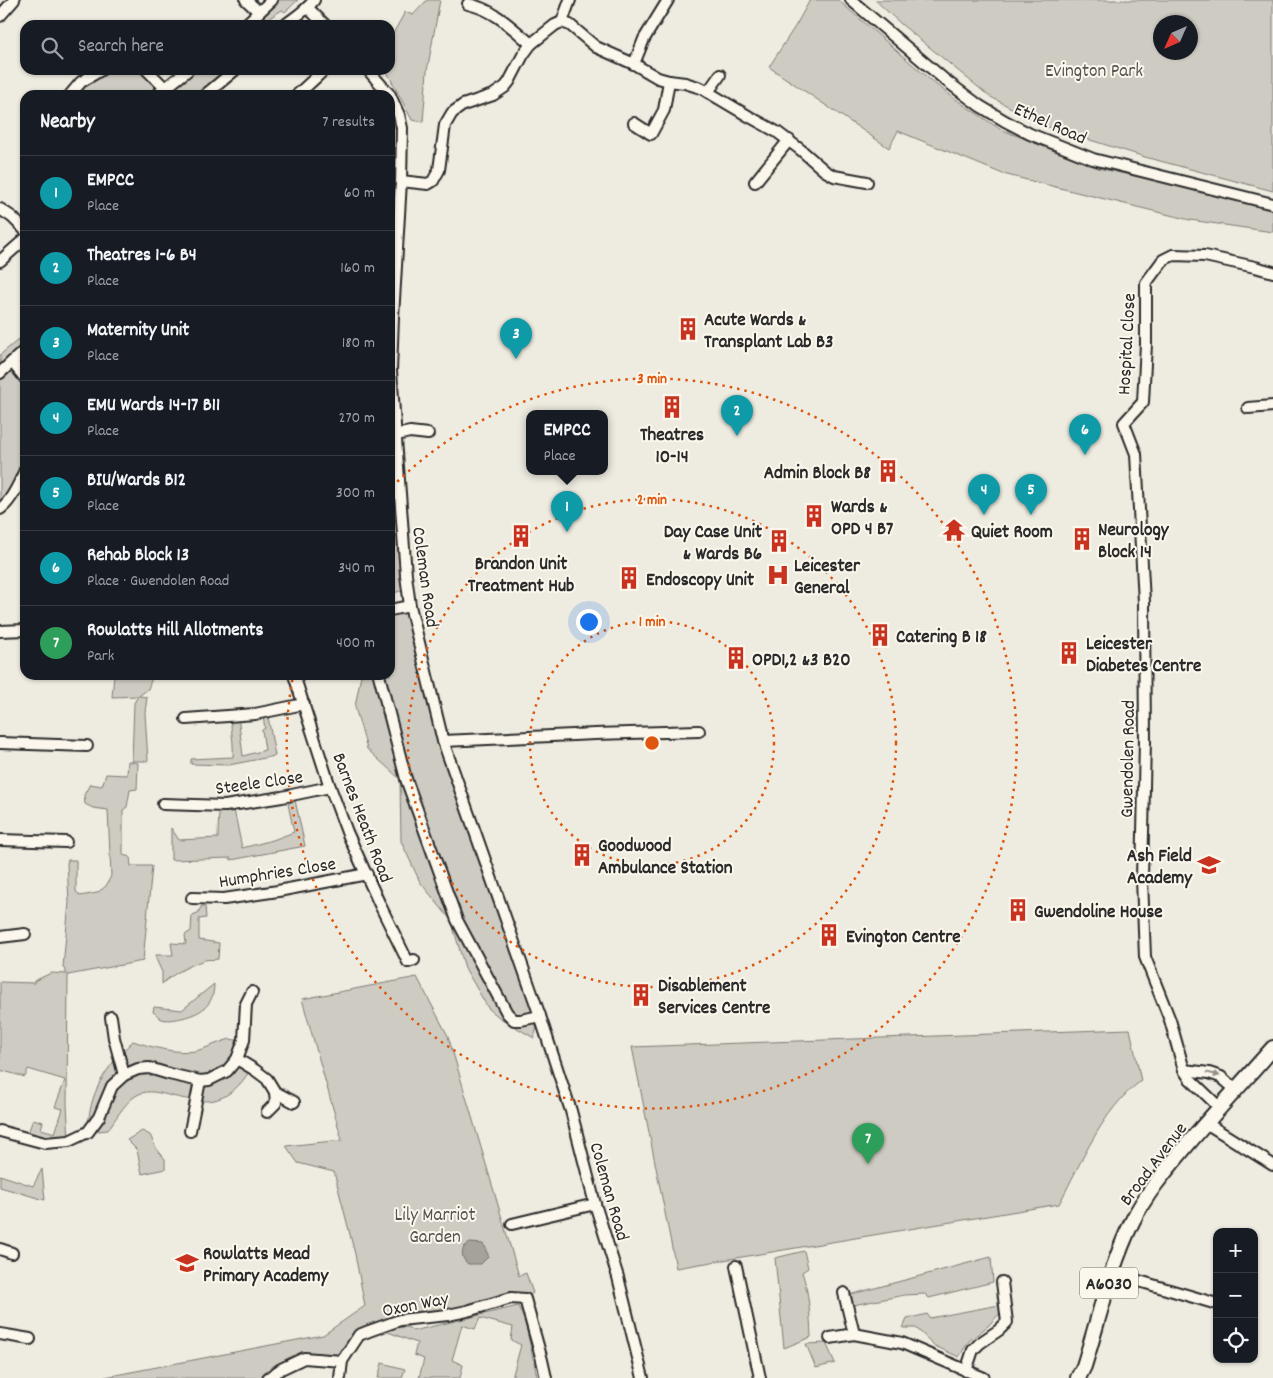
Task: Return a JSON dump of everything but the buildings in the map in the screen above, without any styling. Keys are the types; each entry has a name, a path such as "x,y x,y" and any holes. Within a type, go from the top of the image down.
{"highway":[{"name":"Broad Avenue","path":"1078,1378 1084,1366 1120,1249 1133,1220 1168,1167 1273,1048"}],"street":[{"path":"0,16 14,0"},
{"path":"246,0 259,12"},
{"path":"250,20 272,0"},
{"path":"562,22 570,0"},
{"path":"634,64 648,32 668,0"},
{"name":"Ethel Road","path":"851,0 919,59 980,106 1005,122 1093,159 1273,204"},
{"path":"291,20 311,4 322,20"},
{"path":"468,4 484,4 490,12 531,44"},
{"path":"402,181 422,184 428,184 433,181 439,170 445,125 452,112 468,102 493,95 505,87 531,44 555,24 562,22 570,25 596,47 634,64 658,78 701,88 789,140 829,174 844,179 867,182"},
{"path":"74,90 81,82 93,75"},
{"path":"153,75 158,79 161,90"},
{"path":"163,90 182,75"},
{"path":"211,90 229,75"},
{"path":"303,90 319,75"},
{"name":"Coleman Road","path":"372,75 386,90"},
{"path":"708,92 720,75"},
{"path":"634,123 651,134 664,110 669,81"},
{"name":"Coleman Road","path":"395,107 402,123 402,181 395,268"},
{"path":"754,182 789,140"},
{"path":"0,209 12,216 20,225"},
{"path":"0,262 20,244"},
{"name":"Hospital Close","path":"1124,422 1143,402 1146,344 1146,282 1163,260 1173,255 1205,256 1255,266 1273,272"},
{"path":"0,373 20,355"},
{"path":"12,362 20,372"},
{"path":"1248,408 1273,406"},
{"name":"Coleman Road","path":"395,422 410,606 443,741 540,1016 571,1111 595,1204 618,1277 643,1378"},
{"name":"Gwendolen Road","path":"1124,422 1136,454 1144,602 1145,741 1142,879 1145,957 1170,1020 1184,1070 1190,1079 1219,1107"},
{"path":"396,435 410,432 428,434"},
{"path":"0,509 5,506 20,483"},
{"path":"395,609 410,606"},
{"path":"0,631 20,630"},
{"name":"Barnes Heath Road","path":"296,680 330,787 347,832 408,962 414,960"},
{"path":"380,680 406,779 457,920 507,1013 514,1020 540,1016"},
{"path":"186,719 255,714 304,704"},
{"path":"443,741 699,731"},
{"path":"0,743 87,746"},
{"name":"Steele Close","path":"163,804 225,806 330,787"},
{"path":"0,840 66,842"},
{"name":"Humphries Close","path":"192,898 224,899 367,874"},
{"path":"0,937 25,934"},
{"path":"0,1131 45,1143 69,1141 88,1132 99,1117 112,1086 124,1075 138,1069 149,1068 169,1074 209,1080 227,1071 237,1059 244,1040 246,1004 252,992"},
{"path":"111,1017 114,1038 124,1075"},
{"path":"237,1059 267,1079 275,1092 276,1103 266,1112"},
{"path":"1184,1070 1209,1073 1222,1077 1236,1090"},
{"path":"190,1131 200,1080"},
{"path":"275,1092 294,1102"},
{"path":"1206,1123 1273,1165"},
{"path":"512,1224 595,1204"},
{"path":"0,1249 12,1253"},
{"path":"736,1266 760,1378"},
{"path":"1112,1273 1213,1303"},
{"path":"966,1371 973,1350 1007,1322 1002,1282"},
{"path":"844,1293 854,1334"},
{"name":"Oxon Way","path":"340,1378 342,1362 359,1335 400,1320 448,1315 510,1298 525,1299 546,1378"},
{"path":"0,1334 30,1338"},
{"path":"830,1338 854,1334 902,1343 984,1378"},
{"path":"268,1378 281,1369 304,1358 342,1362"}],"green space":[{"path":"279,0 298,0 285,12 282,10 266,20 257,20"},
{"path":"427,0 440,0 427,71 423,122 412,120 389,75 395,75 395,30 405,12 413,15"},
{"path":"810,0 838,0 934,83 1000,129 1098,168 1273,206 1273,232 1190,220 1003,174 898,131 889,148 769,67"},
{"name":"Evington Park","path":"875,0 1273,0 1273,191 1145,157 1045,126 989,96 901,24"},
{"path":"98,75 149,75 155,87 151,90 78,90 83,84"},
{"path":"189,75 219,75 202,90 173,90"},
{"path":"395,127 400,127 395,222"},
{"path":"20,338 20,355 12,362 20,372 20,478 0,509 0,355"},
{"path":"395,432 408,589 395,593"},
{"path":"410,606 443,741 540,1016 534,1038 500,1018 488,1008 465,968 451,920 420,882 401,841 400,779 367,749 355,707 360,680 395,680 395,609"},
{"path":"114,680 151,680 148,689 139,696 147,697 145,713 148,761 132,761 134,703 138,696 112,697"},
{"path":"267,711 275,756 229,765 191,764 191,759 233,757 230,716 238,716 243,756 265,750 262,730 265,728 262,712"},
{"path":"128,761 138,763 137,789 130,790 127,807 123,810 123,855 130,857 131,866 152,866 143,961 68,975 67,1104 69,1141 26,1139 33,1119 43,1122 41,1129 55,1133 63,1109 55,1107 65,1080 28,1069 25,1077 0,1070 0,982 34,983 34,981 51,973 67,974 63,967 69,902 68,860 76,860 76,891 80,896 97,893 106,886 111,876 108,810 93,808 85,804 84,795 90,784 102,786 106,774 127,775"},
{"path":"295,800 305,846 231,860 231,858 171,860 171,828 179,840 218,838 219,807 233,805 242,848 294,832 288,804"},
{"path":"205,906 206,918 199,919 199,940 219,943 218,959 205,960 195,964 176,973 162,984 162,972 156,955 173,955 171,943 186,944 185,935 191,931 192,915 198,913 201,907"},
{"name":"Lily Marriot Garden","path":"417,977 448,1036 519,1276 526,1273 533,1293 525,1299 467,1311 443,1310 400,1320 369,1331 342,1361 304,1358 268,1378 100,1378 323,1335 365,1306 355,1254 334,1172 298,1163 286,1146 342,1140 302,999"},
{"path":"214,984 212,998 209,1003 195,1014 166,1020 153,1012 154,1007 182,1010"},
{"path":"1130,1029 1141,1081 1127,1092 1104,1121 1059,1204 676,1268 632,1047"},
{"path":"230,1039 241,1041 237,1059 251,1068 245,1078 228,1094 218,1099 200,1101 155,1092 138,1094 127,1103 108,1130 88,1132 91,1105 100,1082 115,1060 133,1041 148,1046 188,1052 200,1050"},
{"path":"142,1131 150,1135 156,1148 165,1159 165,1169 142,1174 137,1150 127,1140"},
{"path":"42,1169 45,1200 0,1187 0,1175 33,1186"},
{"path":"804,1251 808,1268 802,1272 808,1296 811,1337 784,1348 775,1258"},
{"path":"991,1257 993,1282 929,1298 925,1294 905,1295 848,1306 845,1296"},
{"path":"999,1305 1001,1312 988,1326 969,1341 959,1357 935,1346 916,1328 903,1328 907,1319 927,1314 930,1318"},
{"path":"518,1306 525,1322 537,1376 535,1378 512,1378 521,1345 511,1340 513,1327 480,1318 475,1329 462,1325 452,1360 463,1365 460,1378 419,1378 424,1359 414,1355 417,1343 380,1329 408,1327 413,1331"},
{"path":"826,1343 835,1363 816,1368 806,1344"},
{"path":"382,1363 405,1369 402,1378 378,1378"}],"shaded area":[{"path":"470,1243 483,1244 486,1248 488,1257 481,1264 468,1264 463,1258 464,1247"}],"place":[{"name":"Acute Wards & Transplant Lab B3","path":"688,329"},
{"name":"Maternity Unit","path":"516,359"},
{"name":"Theatres 10-14","path":"672,407"},
{"name":"Theatres 1-6 B4","path":"737,436"},
{"name":"Rehab Block 13","path":"1085,455"},
{"name":"Admin Block B8","path":"888,471"},
{"name":"EMU Wards 14-17 B11","path":"984,515"},
{"name":"BIU/Wards B12","path":"1031,515"},
{"name":"Wards & OPD 4 B7","path":"814,516"},
{"name":"Quiet Room","path":"954,530"},
{"name":"EMPCC","path":"567,532"},
{"name":"Brandon Unit Treatment Hub","path":"521,536"},
{"name":"Neurology Block 14","path":"1082,539"},
{"name":"Day Case Unit & Wards B6","path":"779,541"},
{"name":"Leicester General","path":"778,575"},
{"name":"Endoscopy Unit","path":"629,578"},
{"name":"Catering B 18","path":"880,635"},
{"name":"Leicester Diabetes Centre","path":"1069,653"},
{"name":"OPD1,2 &3 B20","path":"736,658"},
{"name":"Goodwood Ambulance Station","path":"582,855"},
{"name":"Ash Field Academy","path":"1209,865"},
{"name":"Gwendoline House","path":"1018,910"},
{"name":"Evington Centre","path":"829,935"},
{"name":"Disablement Services Centre","path":"641,995"},
{"name":"Rowlatts Hill Allotments","path":"868,1164"},
{"name":"Rowlatts Mead Primary Academy","path":"187,1263"}]}
